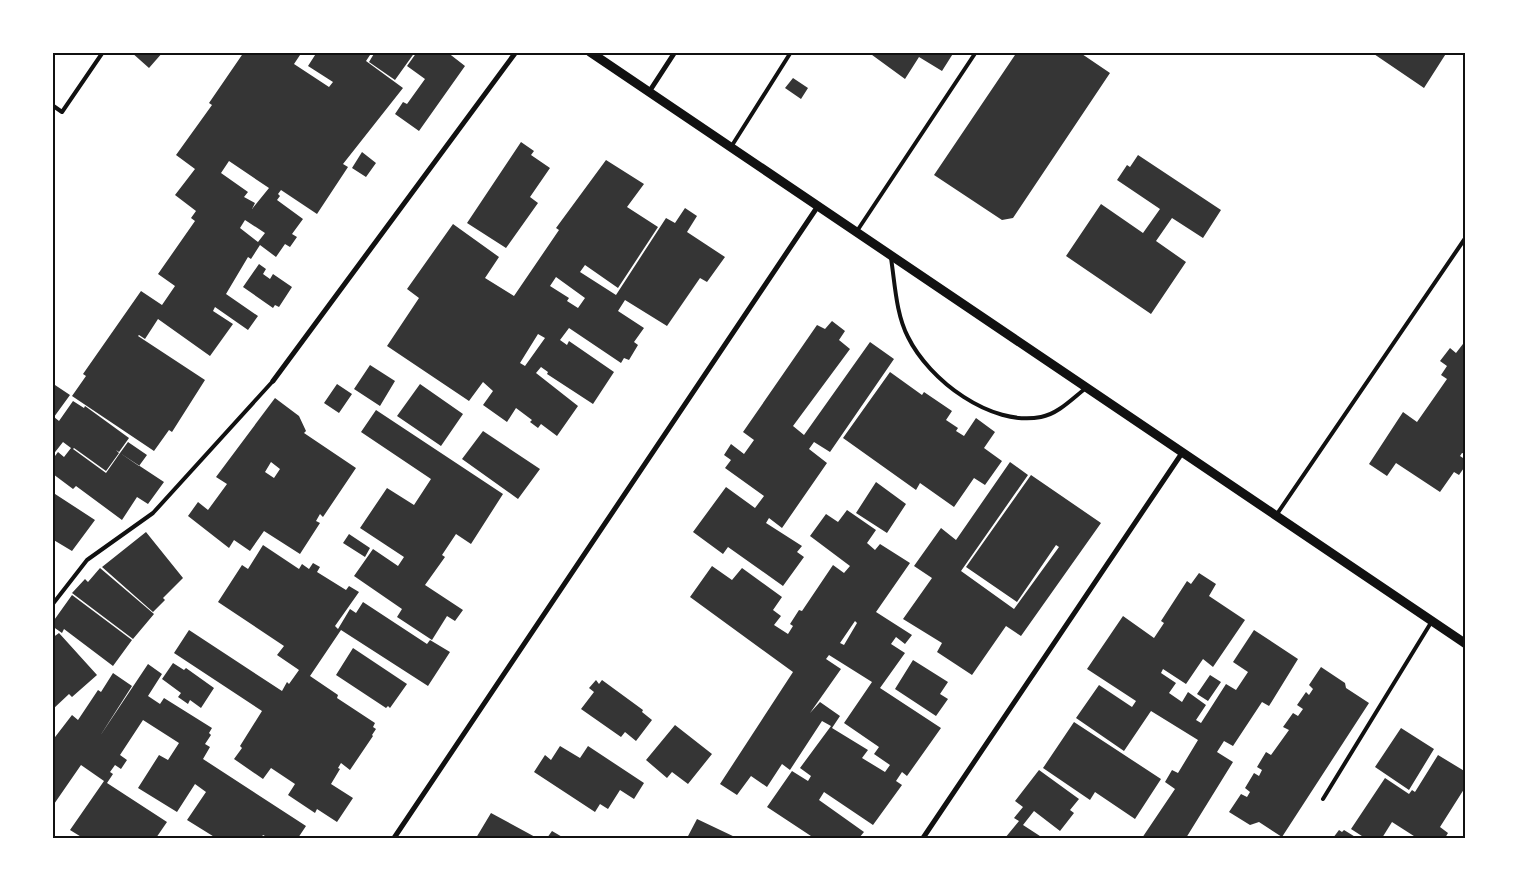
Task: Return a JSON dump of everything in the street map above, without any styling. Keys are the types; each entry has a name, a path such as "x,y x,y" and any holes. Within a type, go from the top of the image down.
{"street":[{"path":"273,380 516,52"},
{"path":"590,52 1466,644"},
{"path":"649,92 675,52"},
{"path":"394,838 818,206"},
{"path":"923,838 1182,453"}],"lane":[{"path":"52,105 62,112 104,52"},
{"path":"731,148 792,52"},
{"path":"856,232 976,52"},
{"path":"1276,516 1466,237"},
{"path":"891,256 900,315 907,336 924,364 949,386 982,407 1015,418 1043,417 1065,406 1086,388"},
{"path":"52,605 87,560 153,513 273,380"},
{"path":"1323,799 1432,621"}],"building":[{"path":"131,52 163,52 149,68"},
{"path":"244,52 302,52 294,64 329,87 333,82 308,66 317,52 372,52 366,61 403,88 343,164 348,167 317,214 281,190 278,194 280,196 277,200 303,219 292,234 297,237 290,247 285,244 276,257 260,245 251,259 248,257 226,294 258,316 248,330 215,307 213,311 233,324 210,356 158,319 145,339 138,336 205,380 172,432 169,430 154,451 72,396 86,376 83,374 141,291 162,305 175,286 158,274 195,221 191,218 196,211 175,195 195,169 176,155 212,105 209,103","holes":["229,161 269,188 252,209 255,203 244,197 248,192 221,173","245,220 265,233 258,242 240,228"]},
{"path":"375,52 415,52 395,80 369,62"},
{"path":"417,52 447,52 465,66 419,131 395,114 403,102 407,104 425,79 407,66"},
{"path":"868,52 954,52 942,71 919,57 905,79"},
{"path":"1017,52 1079,52 1110,73 1013,218 1002,220 934,175"},
{"path":"1371,52 1447,52 1424,88"},
{"path":"793,78 808,88 801,99 785,88"},
{"path":"521,142 534,151 531,155 550,168 530,197 538,203 506,248 467,223"},
{"path":"362,152 376,163 366,177 352,168"},
{"path":"1138,155 1221,210 1203,238 1172,218 1156,241 1186,262 1151,314 1066,256 1101,204 1143,233 1160,209 1117,180 1127,165 1130,167"},
{"path":"606,160 644,184 627,207 658,227 618,288 585,265 580,272 616,295 666,218 675,223 685,208 697,216 687,232 725,257 707,282 700,278 667,326 625,300 618,311 644,328 634,342 638,345 629,360 624,358 621,363 569,328 560,340 567,345 569,341 614,372 593,404 547,374 548,372 541,367 536,373 578,406 557,436 541,424 538,428 530,422 532,420 516,408 507,422 483,405 493,391 483,382 469,401 387,346 419,298 407,289 453,224 499,257 485,278 514,296 559,230 556,228","holes":["556,277 585,298 578,308 567,301 569,298 550,286","538,334 545,338 525,366 520,363"]},
{"path":"259,264 266,269 263,274 270,279 273,274 292,287 279,307 275,305 273,308 243,287"},
{"path":"832,321 845,331 839,340 850,349 793,426 804,435 870,342 894,359 830,452 814,442 809,449 827,463 782,528 769,518 766,523 802,546 797,552 804,557 783,586 728,547 723,554 693,532 726,487 755,508 764,496 725,468 731,460 724,455 731,444 744,454 754,440 743,432 817,325 825,329"},
{"path":"1466,340 1466,454 1462,453 1460,456 1466,460 1466,465 1459,475 1454,472 1440,492 1396,463 1387,476 1369,464 1403,412 1417,422 1447,379 1441,375 1447,366 1440,361 1450,348 1456,353"},
{"path":"370,365 395,381 380,406 354,389"},
{"path":"890,372 922,395 924,392 952,411 946,420 958,428 956,431 964,436 976,418 995,432 984,448 1002,461 985,485 974,478 954,507 920,483 916,490 843,438"},
{"path":"52,383 70,395 54,417 59,421 73,401 84,408 85,406 129,438 119,452 116,450 119,453 106,471 73,449 106,473 120,453 164,482 148,504 137,497 122,520 76,486 73,489 53,474 52,460 58,452 64,457 71,448 63,442 52,456"},
{"path":"337,384 352,394 339,413 324,403"},
{"path":"420,384 463,414 441,446 397,416"},
{"path":"275,398 299,416 306,431 304,433 356,468 323,517 320,514 316,521 320,523 300,554 264,531 250,551 234,540 229,548 188,516 198,502 208,510 227,484 216,477","holes":["271,462 280,469 274,478 265,472"]},
{"path":"376,410 503,494 471,544 456,534 442,555 445,557 425,585 463,610 455,621 447,616 432,640 397,617 402,609 354,576 373,549 398,566 404,557 360,528 387,488 414,505 431,479 361,432"},
{"path":"483,431 540,469 518,499 462,459"},
{"path":"128,442 147,455 139,466 120,453"},
{"path":"1010,462 1028,475 961,571 1014,609 1059,547 1056,545 1017,602 966,567 1031,475 1101,523 1021,636 1006,626 972,675 937,652 942,643 903,619 932,578 914,566 941,528 956,540"},
{"path":"876,482 906,504 887,533 856,513"},
{"path":"52,492 95,520 72,551 52,539"},
{"path":"847,510 876,530 867,543 875,550 880,544 910,563 876,612 912,635 905,644 896,637 891,644 905,653 880,688 941,728 907,776 902,772 896,781 902,785 873,825 824,792 819,800 864,832 859,838 814,838 767,807 792,771 808,781 811,776 800,768 831,726 822,721 790,770 782,764 767,787 751,776 737,795 720,784 793,672 690,597 712,566 732,580 742,568 782,597 773,610 781,616 774,625 788,634 793,626 790,624 799,610 802,611 833,565 844,573 850,566 810,536 826,514 838,522","holes":["855,621 857,623 844,645 840,643","829,655 872,682 844,723 879,747 874,754 890,765 885,772 862,758 868,750 832,728 840,716 820,702 810,713 841,669 826,659"]},
{"path":"146,532 183,578 163,598 165,600 153,612 102,567"},
{"path":"349,534 370,548 365,557 343,543"},
{"path":"263,545 299,569 302,564 309,569 313,563 320,567 317,572 346,590 349,586 359,592 335,626 338,629 350,609 356,613 363,602 427,644 430,640 450,652 428,686 341,630 310,676 338,695 337,698 375,723 373,727 376,729 373,736 350,770 341,763 338,768 340,769 331,784 353,798 337,822 317,809 315,813 288,795 295,784 271,768 263,779 234,759 262,711 174,653 189,630 282,691 287,682 289,684 299,670 277,655 284,646 218,602 242,565 248,569"},
{"path":"100,568 154,614 133,639 72,593 85,579 88,582"},
{"path":"1199,573 1216,584 1209,596 1245,620 1213,667 1203,659 1186,684 1163,669 1161,673 1176,683 1169,693 1182,702 1188,692 1206,705 1196,720 1201,723 1226,684 1236,690 1248,672 1233,662 1254,630 1298,659 1269,706 1262,702 1233,746 1224,741 1217,752 1233,762 1186,838 1142,838 1175,789 1165,782 1172,770 1178,773 1198,740 1151,711 1124,751 1076,718 1099,685 1132,707 1136,701 1087,669 1123,616 1154,638 1164,623 1161,621 1187,581 1191,584"},
{"path":"72,595 132,640 113,666 64,629 62,633 52,626 52,623"},
{"path":"59,633 97,675 72,697 69,694 52,710 52,638"},
{"path":"353,648 407,684 390,708 388,706 386,708 336,675"},
{"path":"913,660 948,682 940,694 948,699 936,716 895,689"},
{"path":"173,663 184,670 186,668 214,688 201,708 190,700 188,704 178,697 181,693 162,679"},
{"path":"148,664 162,674 148,696 160,704 164,698 212,728 209,733 211,735 205,744 210,747 203,759 306,826 298,838 269,838 263,835 261,838 216,838 187,820 206,792 195,784 177,812 138,788 159,755 168,760 179,743 143,720 120,755 127,760 121,769 115,765 110,772 113,774 107,783 167,822 156,838 83,838 70,830 104,781 81,765 52,807 52,741 72,715 78,720 98,690 101,692 113,673 132,686 100,736"},
{"path":"1321,667 1345,683 1346,688 1369,703 1282,837 1259,822 1250,825 1229,812 1241,794 1247,797 1250,792 1245,788 1254,773 1259,776 1262,770 1257,767 1266,752 1271,755 1289,730 1283,727 1293,713 1298,716 1303,709 1297,705 1306,692 1309,695 1313,689 1309,685"},
{"path":"1210,675 1221,682 1208,701 1197,694"},
{"path":"596,680 599,684 602,680 643,710 642,712 652,720 636,741 625,732 621,737 581,709 594,692 589,688"},
{"path":"1074,722 1161,779 1135,819 1095,792 1090,800 1043,768"},
{"path":"675,725 712,754 688,784 672,772 667,778 646,760"},
{"path":"1401,728 1434,749 1409,790 1375,767"},
{"path":"560,746 580,758 588,746 644,783 634,799 620,790 608,809 600,804 595,812 534,772 545,755 551,760"},
{"path":"1438,755 1466,772 1466,786 1440,827 1448,833 1445,838 1417,838 1392,822 1382,838 1365,838 1351,829 1385,778 1409,794 1412,790 1415,792"},
{"path":"1039,770 1079,799 1070,810 1074,813 1060,831 1034,811 1023,825 1043,838 1005,838 1019,821 1014,818 1023,807 1015,801"},
{"path":"491,813 537,838 476,838"},
{"path":"697,819 737,838 687,838"},
{"path":"1339,830 1342,832 1344,830 1357,838 1333,838"},
{"path":"552,831 564,838 547,838"}]}
